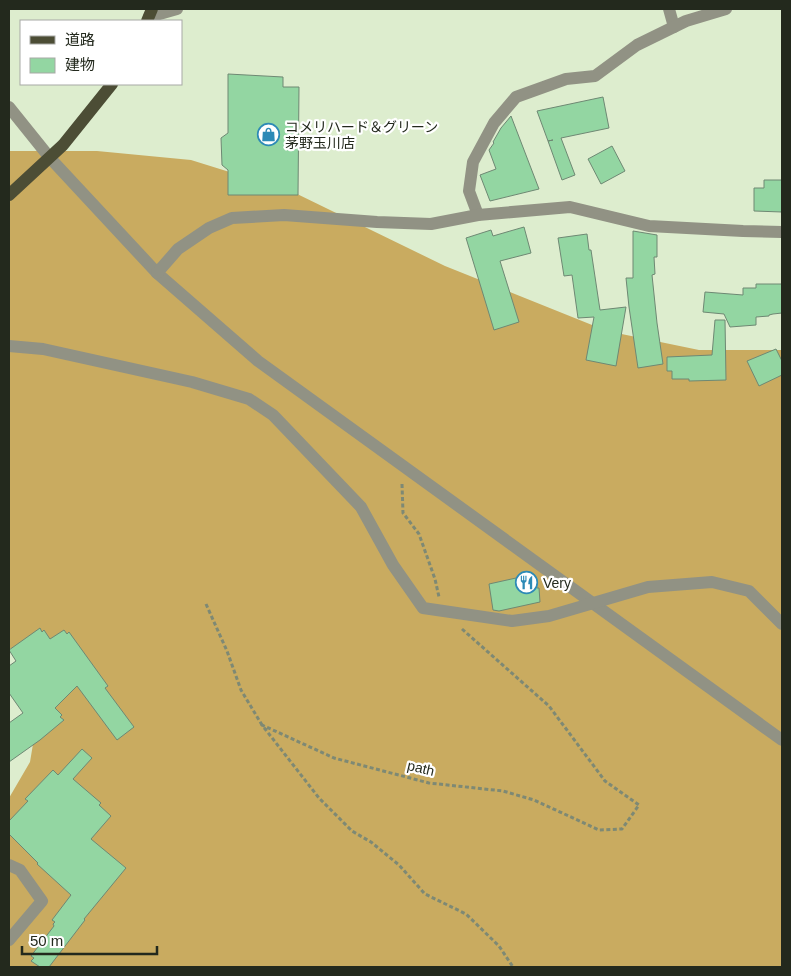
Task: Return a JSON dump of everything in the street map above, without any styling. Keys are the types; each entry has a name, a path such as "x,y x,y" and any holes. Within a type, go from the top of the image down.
{"main road":[{"path":"9,195 63,145 111,85"}],"street":[{"path":"150,16 176,9"},
{"path":"669,9 674,27"},
{"path":"478,215 469,191 473,162 494,123 516,97 566,80 595,76 637,45 686,21 726,9"},
{"path":"9,107 50,158 158,272 258,361 782,740"},
{"path":"158,272 178,249 209,228 232,218 284,216 431,224 478,215 570,207 650,226 782,232"},
{"path":"9,346 43,349 192,382 248,399 273,415 361,507 393,565 423,608 512,621 549,616 648,587 712,582 749,591 782,624"},
{"path":"9,865 20,870 42,901 9,940"}],"path":[{"path":"401,464 403,513 419,534 435,579 443,612"},
{"path":"206,604 227,651 241,690 262,725 319,798 352,832 371,842 392,859 425,894 466,914 499,946 513,967"},
{"name":"path","path":"262,725 334,758 428,783 503,791 534,800 599,830 622,828 639,805 605,781 548,706 443,612"}],"shaded area":[{"path":"9,151 97,151 191,160 291,191 445,266 607,331 699,350 782,350 782,967 9,967 9,798 30,762 40,702 9,646"}],"building":[{"path":"228,74 283,77 283,87 299,87 298,195 228,195 228,170 222,165 221,138 228,133"},
{"path":"603,97 609,128 561,138 575,175 562,180 537,111"},
{"path":"511,116 539,189 490,201 480,175 496,169 489,150 501,128"},
{"path":"612,146 625,171 601,184 588,159"},
{"path":"764,180 782,180 782,212 754,211 754,188 764,188"},
{"path":"524,227 531,253 500,261 519,322 494,330 466,238 491,230 493,236"},
{"path":"633,231 657,235 657,257 654,257 655,274 652,275 663,364 638,368 626,278 633,278"},
{"path":"587,234 600,310 626,307 616,366 586,360 594,317 578,318 572,275 564,276 558,238"},
{"path":"756,284 782,284 782,313 756,317 756,325 730,327 724,314 703,312 705,292 743,295 743,288 756,288"},
{"path":"715,320 725,320 726,380 689,381 689,379 672,379 672,371 667,371 667,357 712,355"},
{"path":"776,349 782,361 782,375 759,386 747,361"},
{"path":"534,574 537,588 539,588 540,602 499,611 493,610 489,584"},
{"path":"40,628 42,632 44,630 50,639 64,630 67,634 69,632 108,686 105,688 134,727 117,740 77,686 55,708 64,720 9,762 9,723 23,713 9,693 9,666 16,661 9,650"},
{"path":"82,749 92,758 73,779 101,803 99,805 111,816 91,839 126,868 84,919 49,967 40,967 31,961 34,958 31,956 54,926 55,922 52,920 71,895 37,864 9,834 9,821 28,801 25,799 53,770 58,775"}],"place":[{"name":"コメリハード＆グリーン 茅野玉川店","path":"269,135"},
{"name":"Very","path":"527,583"}]}
